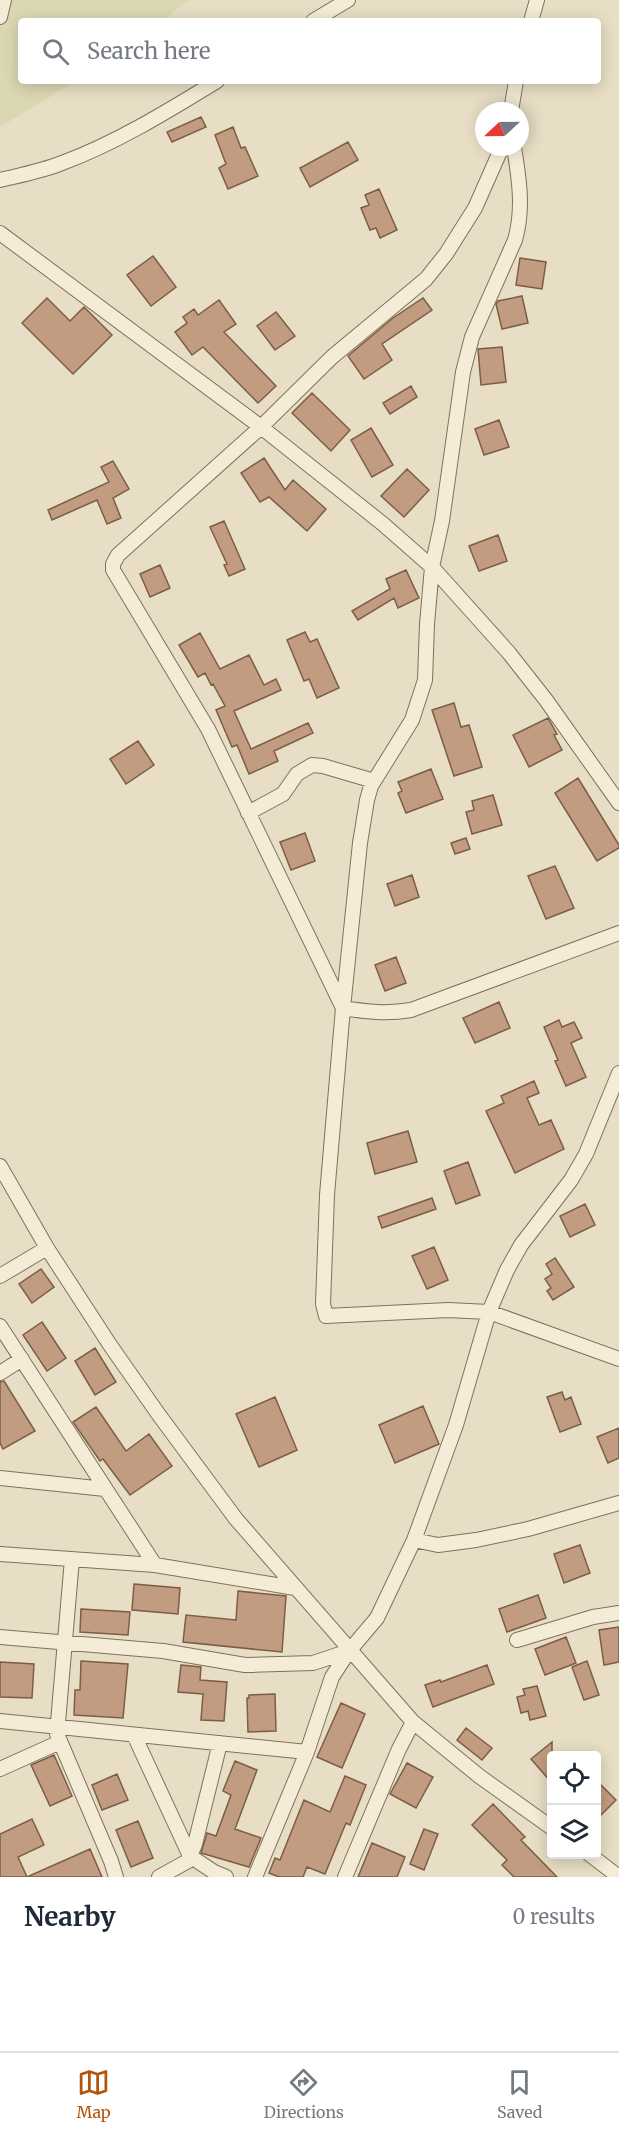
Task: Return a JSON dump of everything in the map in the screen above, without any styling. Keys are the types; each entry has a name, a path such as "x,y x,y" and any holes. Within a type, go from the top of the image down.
{"street":[{"path":"0,17 4,0"},
{"path":"318,18 348,0"},
{"path":"532,18 537,0"},
{"path":"0,180 62,164 140,126 212,84"},
{"path":"512,102 516,84"},
{"path":"343,1008 208,729 113,570 113,564 118,555 261,427 332,357 414,290 437,266 475,208 498,156"},
{"path":"515,156 520,191 519,228 467,352 432,567 425,680 412,720 374,781 367,800 360,843 343,1008 327,1195 323,1304 326,1316 448,1310 489,1312 619,1359"},
{"path":"0,233 261,427 383,524 432,567 509,653 546,700 619,803"},
{"path":"248,813 283,794 297,774 312,765 374,781"},
{"path":"343,1008 372,1013 411,1010 619,933"},
{"path":"255,1877 307,1752 332,1677 349,1651 377,1618 414,1540 456,1425 489,1312 507,1270 521,1245 571,1180 586,1154 619,1073"},
{"path":"0,1166 47,1248 110,1345 159,1416 236,1519 413,1722 479,1776 547,1824"},
{"path":"0,1276 47,1248"},
{"path":"0,1326 154,1564"},
{"path":"0,1373 22,1359"},
{"path":"0,1479 105,1489"},
{"path":"414,1540 438,1545 476,1540 528,1529 619,1503"},
{"path":"0,1554 154,1564 295,1588"},
{"path":"72,1559 57,1734 116,1877"},
{"path":"516,1640 593,1617 619,1613"},
{"path":"0,1637 163,1651 245,1665 313,1663 349,1651"},
{"path":"313,1663 332,1677"},
{"path":"0,1721 307,1752"},
{"path":"345,1877 399,1749 413,1722"},
{"path":"134,1735 190,1856 226,1877"},
{"path":"0,1769 60,1742"},
{"path":"159,1877 188,1861 195,1844 220,1743"},
{"path":"596,1859 619,1876"}],"shaded area":[{"path":"0,0 188,0 166,18 18,18 18,84 71,84 0,127"}],"building":[{"path":"201,117 206,127 172,142 167,132"},
{"path":"233,127 241,148 245,147 258,176 228,189 219,168 226,164 215,135"},
{"path":"348,142 358,160 310,187 300,168"},
{"path":"379,189 397,230 380,238 376,228 370,230 361,208 369,205 365,195"},
{"path":"153,256 176,287 151,306 127,275"},
{"path":"520,258 546,262 542,289 516,285"},
{"path":"522,296 528,323 502,329 496,304 498,301"},
{"path":"47,298 70,321 84,307 112,335 73,374 22,323"},
{"path":"423,298 432,310 382,344 392,360 364,379 348,356 393,318"},
{"path":"219,300 236,324 224,332 276,386 258,403 203,347 192,355 175,332 187,323 183,317 194,309 198,315"},
{"path":"276,312 295,336 275,350 257,326"},
{"path":"502,347 506,382 481,385 478,349"},
{"path":"411,386 417,397 390,414 383,403"},
{"path":"312,393 350,430 331,451 292,413"},
{"path":"499,420 509,447 484,455 475,429"},
{"path":"371,428 393,465 372,477 351,440"},
{"path":"264,458 285,490 293,480 326,509 307,531 269,497 260,502 241,473"},
{"path":"113,461 129,489 113,498 121,518 107,524 97,500 52,520 48,510 109,482 101,467"},
{"path":"407,469 429,490 404,517 381,496"},
{"path":"224,521 245,569 229,576 224,565 227,564 210,527"},
{"path":"498,535 507,561 479,571 469,546"},
{"path":"160,565 170,588 150,597 140,574"},
{"path":"406,570 419,598 398,608 394,598 358,620 352,611 390,589 386,579"},
{"path":"305,632 310,642 317,639 339,688 317,698 309,679 304,681 287,640"},
{"path":"200,633 220,669 249,655 264,685 276,679 281,690 234,711 251,749 308,723 313,733 274,751 278,761 249,774 237,745 232,747 216,710 225,706 205,673 198,677 179,645"},
{"path":"454,703 461,727 469,725 482,767 454,776 432,710"},
{"path":"548,718 557,734 554,735 562,750 529,767 513,735"},
{"path":"138,741 154,765 126,784 110,759"},
{"path":"431,769 443,799 406,813 398,793 402,791 398,782"},
{"path":"578,778 619,845 619,848 597,861 555,793"},
{"path":"493,795 502,825 472,834 466,812 474,810 472,801"},
{"path":"305,833 315,861 291,870 280,842"},
{"path":"466,838 470,849 455,854 451,843"},
{"path":"555,866 574,908 546,919 528,876"},
{"path":"412,875 419,897 395,906 387,884"},
{"path":"396,957 406,983 385,991 375,965"},
{"path":"499,1002 510,1028 475,1043 463,1018"},
{"path":"559,1020 562,1027 574,1022 582,1038 571,1043 586,1077 566,1086 544,1027"},
{"path":"534,1081 539,1093 527,1098 539,1125 551,1120 564,1149 515,1173 486,1111 504,1103 501,1096"},
{"path":"408,1131 417,1162 375,1174 367,1143"},
{"path":"468,1162 480,1195 456,1204 444,1171"},
{"path":"432,1198 436,1209 382,1228 378,1217"},
{"path":"585,1204 595,1225 570,1237 560,1216"},
{"path":"434,1247 448,1280 427,1289 412,1256"},
{"path":"555,1258 574,1287 553,1300 547,1291 551,1288 545,1279 552,1274 546,1264"},
{"path":"41,1269 54,1287 32,1303 19,1284"},
{"path":"42,1322 66,1358 47,1371 23,1335"},
{"path":"95,1348 116,1382 95,1395 75,1361"},
{"path":"4,1381 35,1431 3,1449 0,1443 0,1382"},
{"path":"562,1392 565,1400 571,1397 581,1424 560,1432 547,1397"},
{"path":"275,1397 297,1450 259,1467 236,1414"},
{"path":"423,1406 439,1444 395,1463 379,1425"},
{"path":"96,1407 126,1451 149,1434 172,1466 130,1495 103,1459 100,1461 73,1422"},
{"path":"619,1428 619,1458 608,1463 597,1437"},
{"path":"580,1545 590,1573 564,1583 554,1554"},
{"path":"134,1584 180,1588 178,1614 132,1610"},
{"path":"238,1591 286,1596 282,1652 183,1642 186,1615 236,1620"},
{"path":"538,1595 546,1618 507,1632 499,1609"},
{"path":"81,1609 130,1612 128,1635 80,1632"},
{"path":"619,1627 619,1662 604,1665 599,1630"},
{"path":"566,1637 576,1663 545,1675 535,1649"},
{"path":"81,1661 128,1664 123,1718 74,1715 75,1690 80,1690"},
{"path":"587,1661 599,1695 584,1700 572,1667"},
{"path":"0,1662 34,1664 32,1698 0,1697"},
{"path":"181,1665 201,1667 200,1680 227,1682 224,1721 201,1720 203,1694 178,1692"},
{"path":"487,1665 494,1684 433,1707 425,1685 440,1680 441,1682"},
{"path":"537,1686 546,1716 530,1720 528,1711 521,1713 517,1697 525,1695 523,1689"},
{"path":"275,1694 276,1731 248,1732 247,1698 249,1695"},
{"path":"341,1703 365,1714 342,1768 317,1757"},
{"path":"466,1728 492,1748 482,1760 457,1740"},
{"path":"552,1742 552,1751 547,1751 547,1777 531,1759"},
{"path":"54,1755 72,1796 50,1806 31,1765"},
{"path":"235,1761 257,1770 235,1829 261,1838 249,1867 201,1853 207,1833 216,1836 231,1795 223,1791"},
{"path":"407,1763 433,1777 416,1808 390,1794"},
{"path":"117,1774 128,1800 102,1810 92,1785"},
{"path":"345,1776 366,1785 350,1825 346,1823 325,1874 307,1867 303,1877 279,1877 269,1873 275,1858 280,1860 304,1800 330,1812"},
{"path":"601,1785 616,1800 601,1815"},
{"path":"493,1804 525,1837 521,1840 557,1877 514,1877 502,1865 507,1860 472,1825"},
{"path":"32,1819 44,1845 18,1857 27,1877 0,1877 0,1834"},
{"path":"138,1821 153,1858 131,1867 116,1830"},
{"path":"424,1829 438,1834 424,1870 410,1864"},
{"path":"372,1843 405,1857 397,1877 358,1877"},
{"path":"90,1849 102,1877 27,1877"}]}
